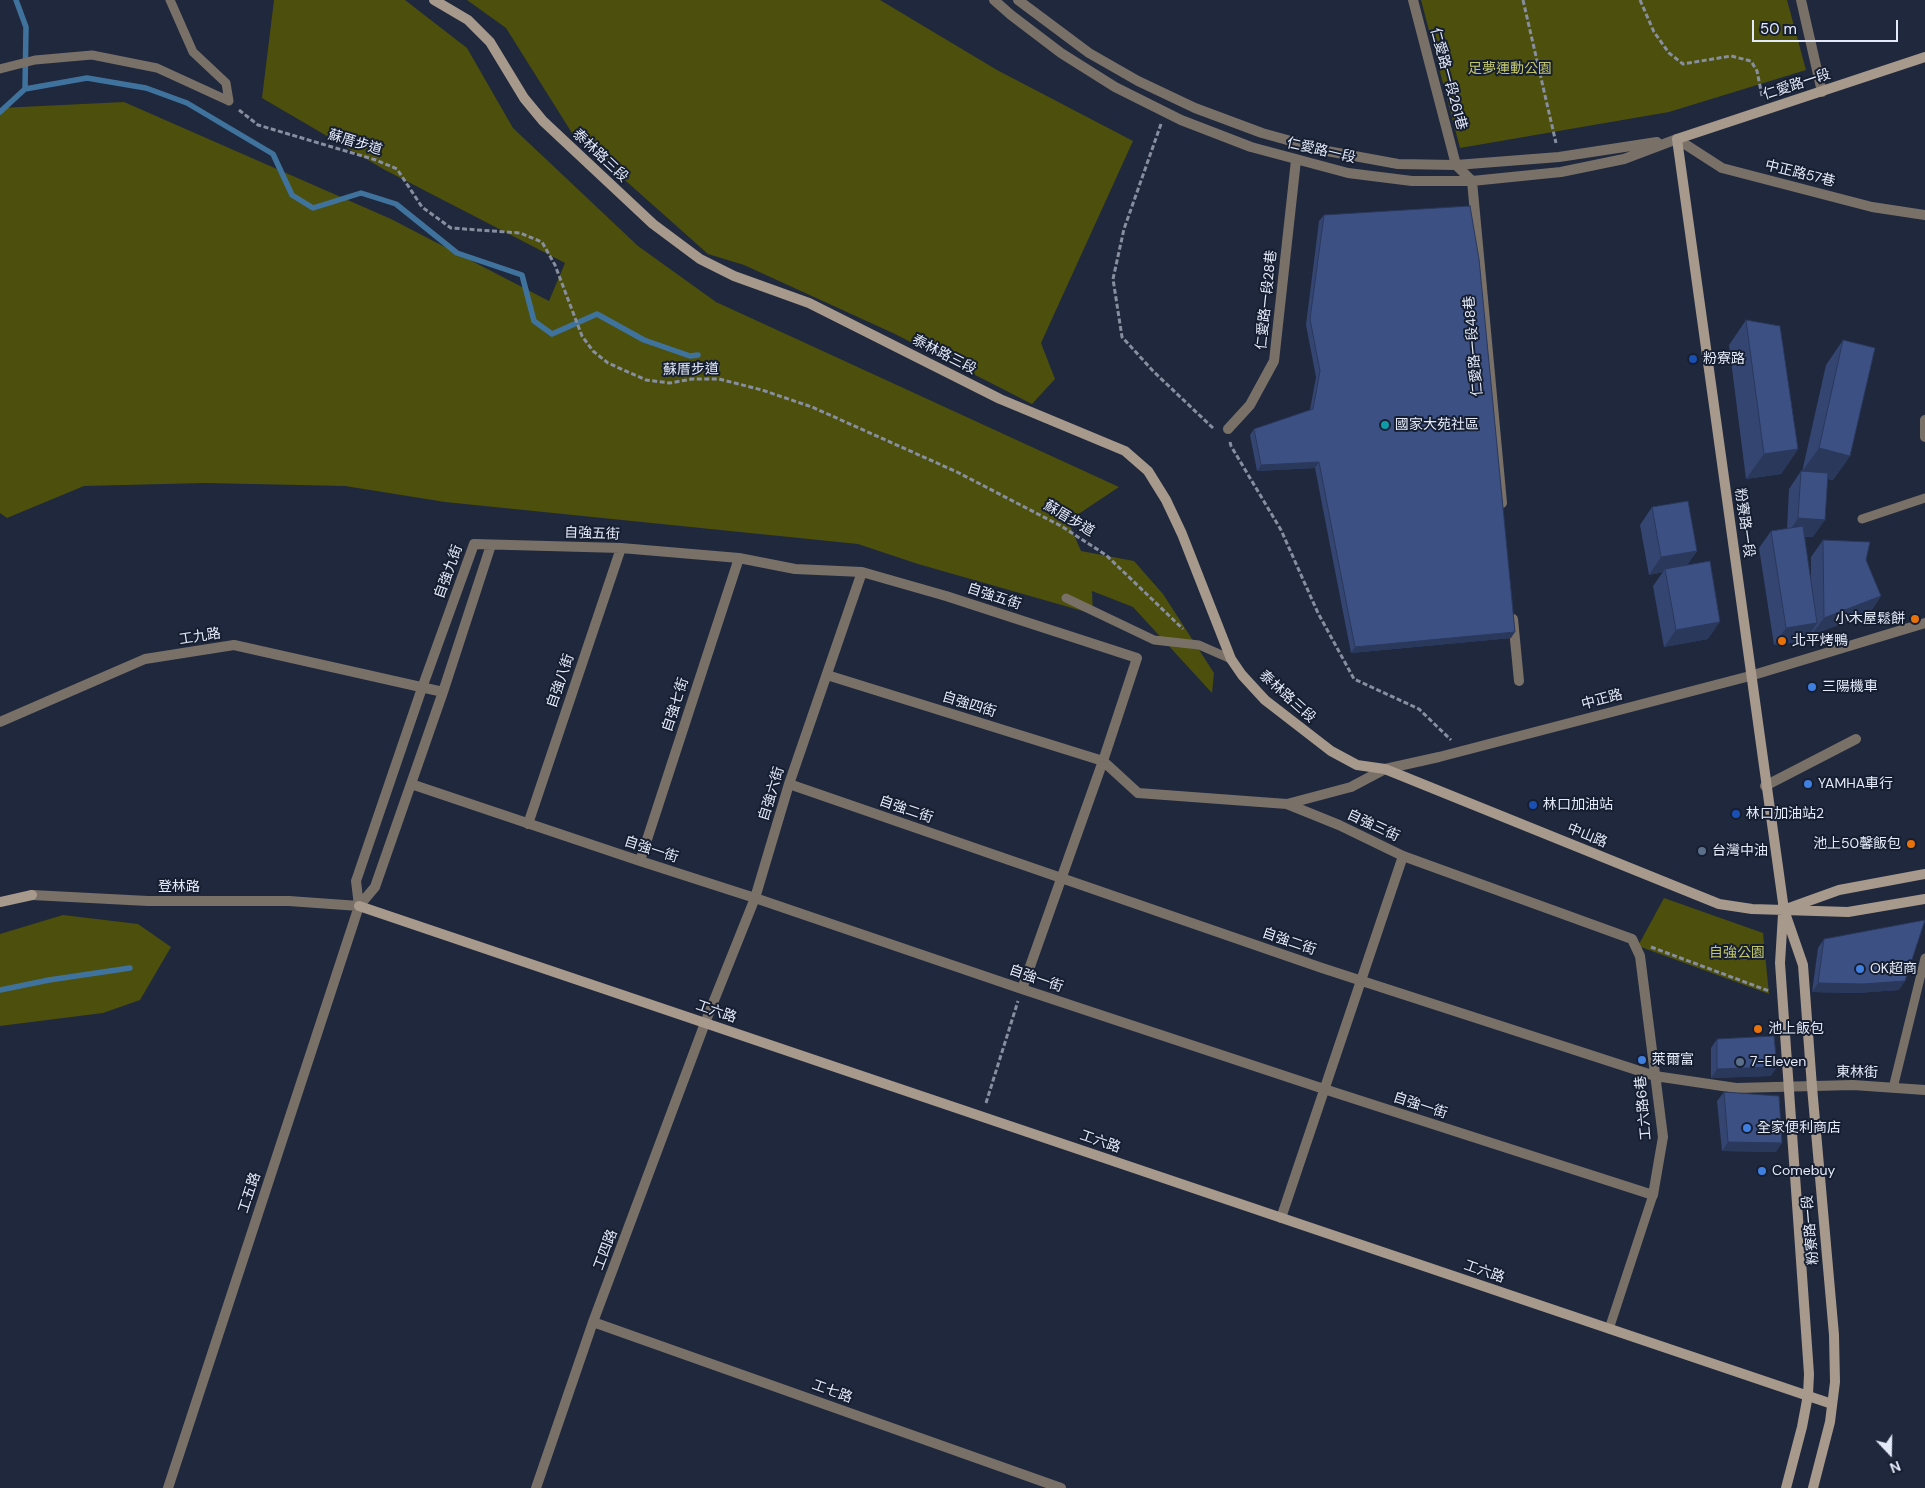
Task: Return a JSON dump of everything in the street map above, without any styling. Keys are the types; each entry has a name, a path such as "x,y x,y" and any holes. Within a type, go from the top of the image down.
{"main road":[{"name":"泰林路三段","path":"434,0 468,20 490,42 524,98 543,121 653,224 700,259 734,276 809,303 1000,399 1125,451 1148,470 1166,500 1182,534 1231,659 1242,675 1265,700 1331,752 1357,765 1385,768"},
{"name":"仁愛路一段","path":"1678,138 1925,57"},
{"name":"粉寮路一段","path":"1678,138 1750,676 1784,910 1803,965 1834,1335 1835,1382 1830,1422 1813,1488"},
{"name":"中山路","path":"1385,768 1719,904 1752,909 1848,912 1925,899"},
{"name":"中山路","path":"1784,910 1838,890 1925,874"},
{"name":"登林路","path":"0,902 32,895"},
{"name":"工六路","path":"359,906 1832,1404"},
{"name":"粉寮路一段","path":"1784,910 1780,963 1808,1338 1808,1396 1786,1488"}],"street":[{"name":"仁愛路一段","path":"994,0 1061,53 1115,87 1181,120 1251,147 1348,173 1412,181 1472,180 1561,172 1624,159 1678,138"},
{"name":"仁愛路一段","path":"1018,0 1089,53 1138,81 1195,108 1262,133 1327,151 1398,164 1456,165 1559,157 1678,138"},
{"name":"仁愛路一段261巷","path":"1413,0 1456,165"},
{"path":"1801,0 1822,92"},
{"name":"中正路57巷","path":"1678,138 1722,168 1872,207 1925,215"},
{"name":"仁愛路一段28巷","path":"1223,431 1250,405 1274,361 1296,160"},
{"path":"1456,165 1472,180"},
{"name":"仁愛路一段48巷","path":"1472,180 1504,514"},
{"path":"1925,420 1925,437"},
{"name":"自強九街","path":"359,906 356,881 474,544 491,545"},
{"path":"359,906 375,888 443,692 491,545"},
{"name":"自強五街","path":"491,545 621,548 739,558 795,569 862,572 946,596 1137,658 1104,761 1022,989"},
{"name":"自強八街","path":"528,824 621,548"},
{"name":"自強七街","path":"640,861 739,558"},
{"name":"自強六街","path":"705,1023 755,898 789,784 862,572"},
{"path":"1513,612 1519,681"},
{"name":"中正路","path":"1287,804 1351,786 1385,768 1462,751 1750,676 1925,623"},
{"name":"工九路","path":"0,722 145,659 234,645 443,692"},
{"name":"自強四街","path":"827,675 1104,761"},
{"path":"1766,786 1856,739"},
{"name":"自強三街","path":"1104,761 1138,793 1287,804 1339,825 1403,856 1632,939"},
{"name":"自強一街","path":"411,784 1324,1089 1653,1195"},
{"name":"自強二街","path":"789,784 1361,981 1655,1076 1736,1088 1788,1088"},
{"path":"1281,1218 1403,856"},
{"name":"登林路","path":"32,895 148,901 289,901 359,906"},
{"name":"工五路","path":"168,1488 359,906"},
{"name":"工六路6巷","path":"1632,939 1640,956 1663,1137 1653,1195"},
{"name":"工四路","path":"536,1488 593,1322 705,1023"},
{"name":"東林街","path":"1788,1088 1852,1085 1925,1090"},
{"name":"工七路","path":"593,1322 1061,1488"}],"lane":[{"path":"170,0 193,52 226,83 229,101"},
{"path":"0,69 35,60 92,55 157,68 229,101"},
{"path":"1862,519 1925,498"},
{"path":"1066,598 1154,640 1199,645 1231,659"},
{"path":"1894,1088 1925,958"},
{"name":"工六路6巷","path":"1609,1329 1653,1195"}],"path":[{"path":"1523,0 1559,157"},
{"path":"1640,0 1654,32 1669,54 1683,64 1731,56 1751,61 1757,71 1765,111"},
{"name":"蘇厝步道","path":"229,101 258,125 376,160 397,169 422,207 451,228 520,233 542,242 555,265 582,336 593,351 608,363 646,380 670,383 692,379 719,379 762,390 812,406 957,472 1061,526 1106,555 1199,645"},
{"path":"1165,112 1124,229 1113,279 1122,337 1154,372 1223,431 1280,530 1318,613 1354,679 1419,709 1462,751"},
{"path":"1224,440 1231,446"},
{"path":"1632,939 1782,996"},
{"path":"981,1116 1022,989"}],"green space":[{"path":"274,0 405,0 467,48 513,128 638,246 716,302 1119,487 1068,521 1081,551 1134,561 1163,594 1214,673 1212,693 1133,607 1092,591 1093,614 918,564 858,544 445,502 345,486 205,483 84,486 7,518 0,513 0,108 124,102 391,219 549,301 565,263 385,170 262,98"},
{"path":"467,0 880,0 997,70 1133,141 1041,343 1055,379 1032,404 895,334 744,265 708,254 572,133 506,28"},
{"name":"足夢運動公園","path":"1421,0 1787,0 1806,70 1669,112 1460,148"},
{"name":"自強公園","path":"1664,898 1763,933 1769,994 1638,946"},
{"path":"63,915 138,924 171,947 140,1000 103,1013 0,1026 0,934"}],"building":[{"name":"國家大苑社區","path":"1470,206 1479,259 1515,632 1355,647 1319,462 1261,465 1254,429 1313,409 1320,371 1310,319 1324,215"},
{"path":"1746,320 1780,326 1798,449 1764,454"},
{"path":"1843,340 1875,348 1850,456 1819,448"},
{"path":"1801,471 1828,473 1825,520 1798,518"},
{"path":"1688,501 1697,551 1661,557 1652,507"},
{"path":"1803,526 1817,623 1786,628 1771,531"},
{"path":"1823,540 1870,542 1866,560 1881,596 1824,618"},
{"path":"1710,561 1720,622 1676,630 1665,569"},
{"name":"OK超商","path":"1925,920 1905,981 1863,984 1818,983 1824,939"},
{"name":"7-Eleven","path":"1774,1036 1777,1067 1717,1069 1717,1039"},
{"name":"全家便利商店","path":"1724,1092 1779,1096 1782,1143 1728,1142"}],"waterway":[{"path":"0,112 25,89 26,27 16,0"},
{"path":"25,89 87,78 146,88 187,103 273,154 292,195 313,208 361,193 396,204 457,253 522,275 534,321 552,334 597,314 644,340 690,356 698,355"},
{"path":"0,990 49,980 130,968"}],"place":[{"name":"粉寮路","path":"1693,359"},
{"name":"國家大苑社區","path":"1385,425"},
{"name":"小木屋鬆餅","path":"1915,619"},
{"name":"北平烤鴨","path":"1782,641"},
{"name":"三陽機車","path":"1812,687"},
{"name":"YAMHA車行","path":"1808,784"},
{"name":"林口加油站","path":"1533,805"},
{"name":"林口加油站2","path":"1736,814"},
{"name":"池上50馨飯包","path":"1911,844"},
{"name":"台灣中油","path":"1702,851"},
{"name":"OK超商","path":"1860,969"},
{"name":"池上飯包","path":"1758,1029"},
{"name":"萊爾富","path":"1642,1060"},
{"name":"7-Eleven","path":"1740,1062"},
{"name":"全家便利商店","path":"1747,1128"},
{"name":"Comebuy","path":"1762,1171"}]}
